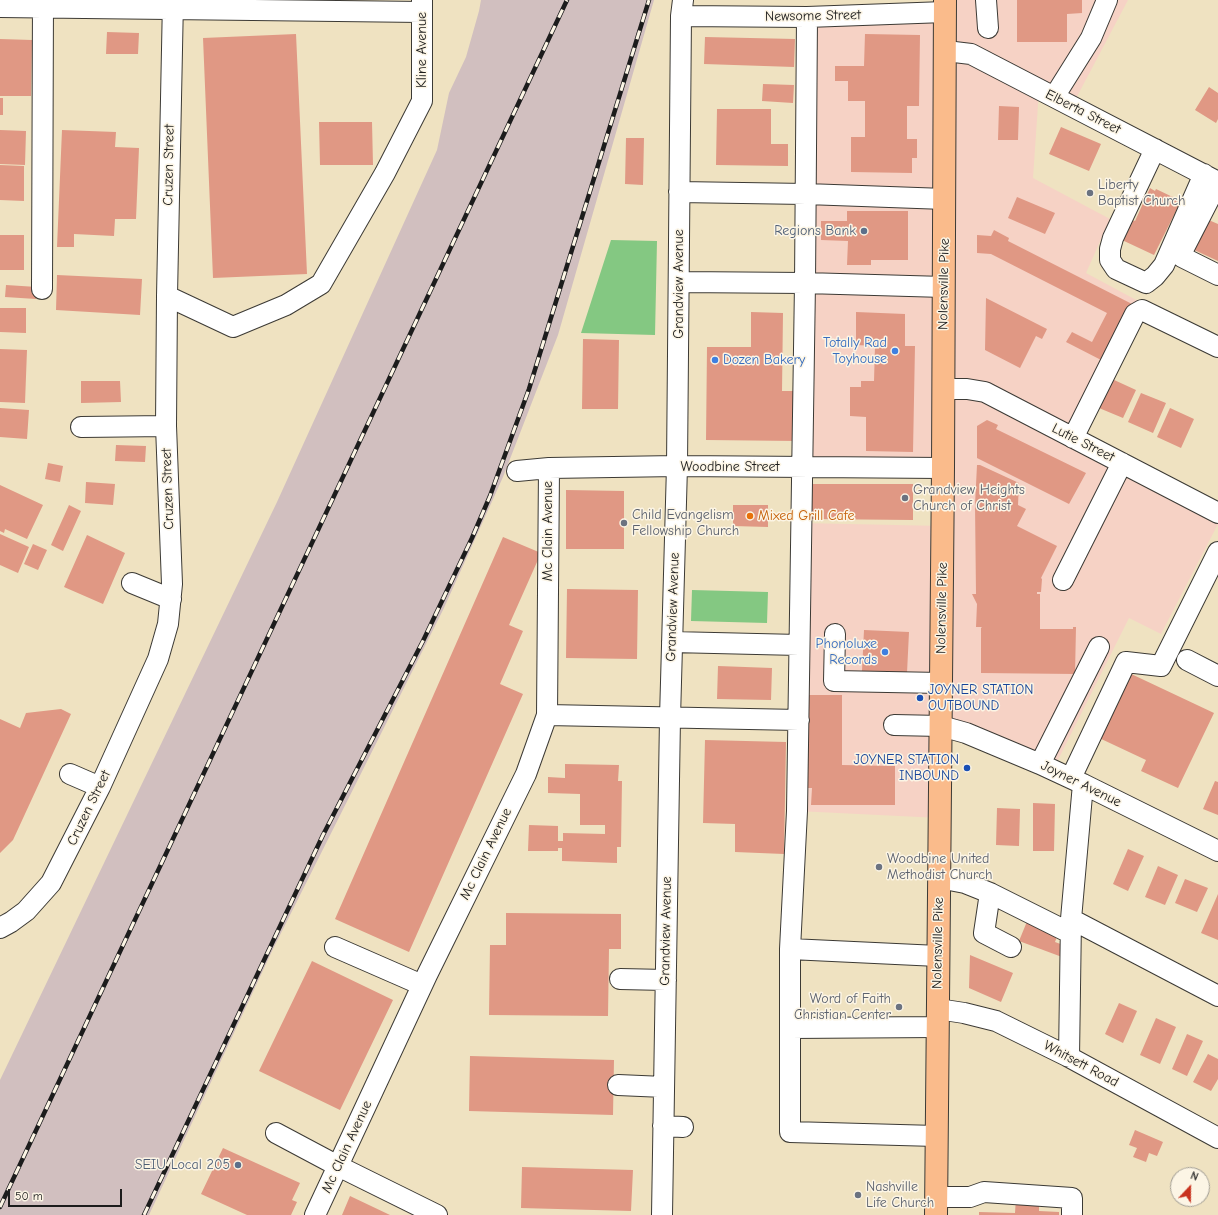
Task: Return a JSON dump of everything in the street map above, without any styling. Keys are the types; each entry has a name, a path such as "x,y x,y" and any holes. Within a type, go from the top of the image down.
{"main road":[{"name":"Nolensville Pike","path":"936,1206 943,468 945,6"}],"street":[{"path":"986,0 988,28"},
{"path":"1054,97 1091,38 1107,0"},
{"path":"42,289 43,4"},
{"path":"0,7 43,4 422,6"},
{"name":"Cruzen Street","path":"0,928 11,922 26,910 51,883 100,787 158,658 168,624 172,584 166,426 173,5"},
{"name":"Kline Avenue","path":"167,296 233,327 286,305 321,284 385,173 422,101 422,6"},
{"name":"Newsome Street","path":"682,8 732,8 807,17 945,6"},
{"name":"Grandview Avenue","path":"662,1215 670,718 677,466 682,8"},
{"path":"807,17 805,283 797,811 790,949 790,1132 936,1136"},
{"name":"Elberta Street","path":"946,51 971,54 1213,180"},
{"path":"1155,150 1113,238 1110,249 1110,260 1116,269 1146,283 1156,276 1213,180"},
{"path":"1213,180 1182,252 1182,257 1218,275"},
{"path":"679,192 945,198"},
{"path":"679,282 805,283 944,287"},
{"path":"1072,438 1135,314 1142,310 1218,347"},
{"name":"Lutie Street","path":"943,388 967,389 985,392 1218,513"},
{"path":"81,427 166,426"},
{"path":"1063,580 1122,463"},
{"name":"Woodbine Street","path":"517,471 549,468 677,466 943,468"},
{"name":"Mc Clain Avenue","path":"316,1215 422,985 526,774 547,715 549,468"},
{"path":"1069,1057 1068,925 1077,781 1126,662 1161,666 1218,552"},
{"path":"132,583 171,599"},
{"path":"835,634 834,681 941,683"},
{"path":"672,642 799,645"},
{"path":"1040,764 1099,648"},
{"path":"1187,660 1218,676"},
{"path":"547,715 798,720"},
{"name":"Joyner Avenue","path":"894,726 941,726 966,733 1077,781 1218,851"},
{"path":"70,774 100,787"},
{"path":"939,878 965,883 1068,925 1218,996"},
{"path":"990,893 984,933 1011,947"},
{"path":"335,948 422,985"},
{"path":"790,949 938,956"},
{"path":"620,979 666,980"},
{"name":"Whitsett Road","path":"790,1028 937,1018 964,1013 996,1021 1069,1057 1218,1138"},
{"path":"618,1085 664,1086"},
{"path":"663,1126 683,1127"},
{"path":"276,1133 338,1166 437,1215"},
{"path":"936,1206 984,1192 1072,1198 1072,1215"}],"shaded area":[{"path":"481,0 654,0 558,335 503,477 443,610 273,949 149,1215 0,1215 0,1080 277,502 437,150 449,93 466,57"},
{"path":"945,0 1128,0 1072,106 1039,90 1033,178 1110,219 1086,273 1140,302 1073,438 1218,513 1218,524 1161,634 1129,618 1053,770 941,726 940,818 797,811 801,523 942,526 943,468 801,467 807,17 945,12"}],"green space":[{"path":"611,240 657,241 655,335 581,333"},
{"path":"692,590 768,592 767,623 691,621"}],"building":[{"path":"1017,0 1082,0 1082,13 1067,14 1067,42 1017,42"},
{"path":"107,32 139,33 138,54 106,54"},
{"path":"296,34 307,274 213,278 203,38"},
{"path":"865,34 920,35 919,106 907,106 907,139 917,139 917,158 912,158 912,173 851,172 851,137 865,137 865,101 848,101 848,81 835,81 835,66 864,66"},
{"path":"705,37 795,39 794,67 704,64"},
{"path":"0,39 32,40 31,96 0,96"},
{"path":"763,84 794,85 793,103 762,101"},
{"path":"1209,87 1218,93 1218,119 1216,123 1195,110"},
{"path":"0,98 3,98 3,115 0,115"},
{"path":"999,106 1019,107 1018,140 998,140"},
{"path":"717,109 771,109 771,144 788,144 788,166 716,165"},
{"path":"319,122 372,122 373,165 320,165"},
{"path":"1061,127 1101,144 1089,171 1049,154"},
{"path":"0,130 26,131 25,165 0,164"},
{"path":"62,130 116,132 115,147 139,148 136,219 115,219 114,236 74,234 74,247 57,247"},
{"path":"626,138 644,138 643,185 625,184"},
{"path":"0,165 24,166 24,201 0,200"},
{"path":"1150,188 1155,191 1156,189 1181,201 1154,255 1122,240 1132,220 1135,221"},
{"path":"1017,197 1055,213 1045,234 1008,218"},
{"name":"Regions Bank","path":"847,211 908,211 908,260 871,260 871,265 847,265 848,241 821,240 821,221 847,221"},
{"path":"1204,218 1218,224 1218,261 1190,248"},
{"path":"994,230 1009,238 1008,241 1134,305 1105,362 1066,342 1072,332 1092,342 1107,313 991,254 977,253 977,235 991,236"},
{"path":"0,235 24,235 24,270 0,270"},
{"path":"57,275 142,279 140,315 56,310"},
{"path":"6,285 37,287 36,299 5,297"},
{"path":"986,298 1047,329 1042,339 1036,336 1020,368 985,350"},
{"path":"0,308 26,308 26,333 0,332"},
{"path":"751,312 783,313 782,391 798,391 797,441 706,440 707,347 751,347"},
{"path":"856,312 905,314 905,346 915,346 913,452 866,451 866,417 850,416 850,387 861,387 861,381 874,381 875,346 856,345"},
{"path":"583,339 619,340 618,409 582,409"},
{"path":"0,349 27,350 25,403 0,402"},
{"path":"1112,379 1136,390 1123,418 1099,408"},
{"path":"81,381 120,381 121,402 81,403"},
{"path":"1141,393 1166,403 1153,433 1128,422"},
{"path":"0,408 29,410 27,439 0,437"},
{"path":"1170,408 1194,419 1181,448 1157,437"},
{"path":"987,420 998,425 996,429 1086,473 1069,504 977,458 977,426"},
{"path":"116,445 146,446 145,462 115,461"},
{"path":"48,463 63,466 60,482 45,479"},
{"path":"977,465 1019,483 1018,505 1026,509 1017,526 1057,546 1041,578 1041,592 1037,592 1037,594 1040,594 1040,629 1073,629 1073,627 1076,627 1075,674 981,673 982,627 976,627 977,604 972,594 976,594 975,505"},
{"path":"86,482 115,484 113,505 85,503"},
{"path":"812,484 913,484 913,520 812,519"},
{"path":"0,485 43,505 27,539 5,529 4,533 0,531"},
{"path":"566,490 624,491 624,549 566,549"},
{"path":"69,505 81,511 63,551 51,545"},
{"name":"Mixed Grill Cafe","path":"733,505 768,505 768,527 733,526"},
{"path":"0,534 29,547 18,573 0,565"},
{"path":"87,535 125,553 103,604 64,587"},
{"path":"503,537 541,553 509,625 523,631 500,684 523,694 409,952 335,919"},
{"path":"33,544 47,550 38,570 24,564"},
{"path":"567,589 638,590 637,659 566,658"},
{"name":"Phonoluxe Records","path":"864,630 909,632 907,673 862,671"},
{"path":"718,666 772,668 771,700 717,699"},
{"path":"1127,672 1214,713 1178,788 1141,771 1146,760 1097,737"},
{"path":"807,695 842,695 842,765 895,766 895,805 811,805 812,788 806,788"},
{"path":"61,709 71,714 13,840 0,853 0,719 20,728 26,713"},
{"path":"705,740 786,742 784,854 735,852 735,824 703,823"},
{"path":"565,764 619,765 618,781 622,781 621,847 617,847 617,863 562,861 562,848 558,848 558,851 528,851 529,825 558,826 558,841 563,841 563,833 605,834 605,825 580,825 580,794 548,793 548,777 565,778"},
{"path":"1215,781 1218,782 1218,815 1203,809"},
{"path":"1033,803 1055,804 1054,851 1033,851"},
{"path":"997,808 1020,809 1019,846 996,845"},
{"path":"1128,849 1144,856 1128,891 1113,884"},
{"path":"1158,866 1178,875 1165,905 1145,897"},
{"path":"1185,879 1208,888 1197,912 1175,903"},
{"path":"1218,894 1218,940 1201,933"},
{"path":"506,913 621,914 621,949 609,949 608,1016 489,1015 490,945 506,945"},
{"path":"1028,919 1059,931 1055,942 1066,946 1062,957 1019,941"},
{"path":"970,955 1013,973 1001,1002 969,988"},
{"path":"312,961 393,1000 340,1110 259,1071"},
{"path":"1119,1003 1137,1011 1123,1043 1105,1034"},
{"path":"1156,1018 1176,1027 1160,1064 1140,1055"},
{"path":"1187,1034 1203,1041 1187,1076 1172,1069"},
{"path":"1208,1054 1218,1059 1218,1079 1211,1091 1193,1082"},
{"path":"470,1056 614,1060 613,1115 469,1111"},
{"path":"1135,1130 1163,1142 1157,1156 1149,1153 1146,1162 1133,1157 1137,1148 1129,1145"},
{"name":"SEIU Local 205","path":"223,1148 300,1183 292,1200 297,1202 291,1215 247,1215 201,1194"},
{"path":"522,1167 633,1170 631,1211 521,1208"},
{"path":"350,1196 390,1215 342,1215"},
{"path":"1016,1198 1039,1198 1039,1211 1059,1212 1059,1215 979,1215 979,1212 1015,1213"}],"railway":[{"path":"0,1207 567,0"},
{"path":"144,1215 323,835 423,641 472,538 490,496 529,389 649,0"}],"place":[{"name":"Liberty Baptist Church","path":"1090,193"},
{"name":"Regions Bank","path":"864,231"},
{"name":"Totally Rad Toyhouse","path":"895,351"},
{"name":"Dozen Bakery","path":"715,360"},
{"name":"Grandview Heights Church of Christ","path":"905,498"},
{"name":"Mixed Grill Cafe","path":"750,516"},
{"name":"Child Evangelism Fellowship Church","path":"624,523"},
{"name":"Phonoluxe Records","path":"885,652"},
{"name":"JOYNER STATION OUTBOUND","path":"920,698"},
{"name":"JOYNER STATION INBOUND","path":"967,768"},
{"name":"Woodbine United Methodist Church","path":"879,867"},
{"name":"Word of Faith Christian Center","path":"899,1007"},
{"name":"SEIU Local 205","path":"238,1165"},
{"name":"Nashville Life Church","path":"858,1195"}]}
